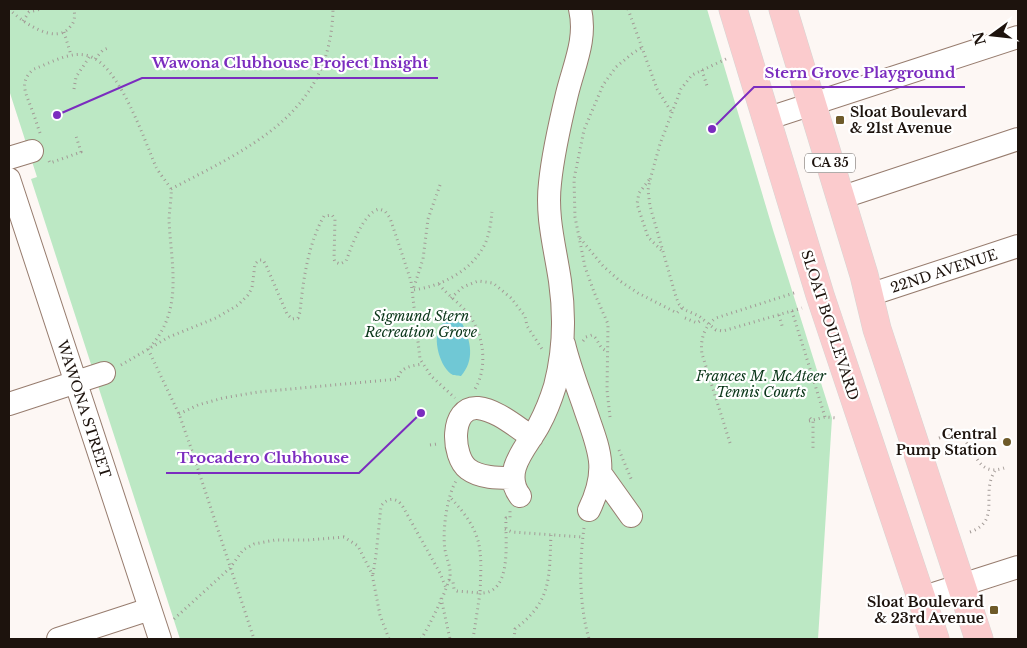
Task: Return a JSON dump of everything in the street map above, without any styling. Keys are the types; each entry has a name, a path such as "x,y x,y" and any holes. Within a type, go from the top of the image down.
{"main road":[{"name":"SLOAT BOULEVARD","path":"733,9 825,312 934,639"},
{"name":"CA 35","path":"786,10 812,105 869,295 877,330 979,639"}],"street":[{"path":"580,9 583,30 582,43 562,114 553,161 548,203 552,240 560,281 563,321 573,344 600,451 601,474 599,486 589,510"},
{"path":"766,119 1018,37"},
{"path":"840,198 1018,139"},
{"path":"9,158 40,146"},
{"name":"WAWONA STREET","path":"9,179 159,637"},
{"name":"22ND AVENUE","path":"869,295 1018,246"},
{"path":"532,437 495,414 479,408 470,408 458,420 458,446 463,464 474,472 516,487 517,462 532,437 550,400 559,363 573,344"},
{"path":"9,404 104,373"},
{"path":"601,474 630,516"},
{"path":"921,598 1018,566"},
{"path":"58,639 150,609"}],"path":[{"path":"9,9 23,21 48,33 64,32 72,24 74,9"},
{"path":"23,21 29,12 41,9"},
{"path":"170,189 260,138 290,115 300,104 323,65 332,32 333,9"},
{"path":"628,9 657,90 672,113"},
{"path":"64,32 71,55"},
{"path":"612,426 608,404 607,320 589,280 578,235 574,180 580,144 597,96 609,75 624,60 643,47"},
{"path":"95,59 102,50 108,48"},
{"path":"76,136 81,152 50,162 40,146 25,92 25,81 34,69 71,55 90,56 104,65 116,80 158,169 170,189 169,218 173,262 173,298 164,329 148,349"},
{"path":"746,55 727,59 702,70 687,81 678,96 658,152 648,190 650,206 677,300 682,308 703,319 716,330 728,331 802,308"},
{"path":"74,89 76,77 90,56"},
{"path":"702,70 707,86"},
{"path":"650,180 639,193 638,204 648,237 663,253"},
{"path":"413,290 423,259 428,219 440,185"},
{"path":"104,373 180,332 224,315 238,305 252,288 255,264 260,260 265,262 287,314 292,319 298,318 314,243 322,220 327,214 332,215 335,219 334,259 335,262 340,264 346,261 357,235 370,213 379,209 385,211 394,228 409,273 413,290 422,364 431,376 459,404"},
{"path":"413,290 439,284 462,270 473,260 481,250 486,239 492,212"},
{"path":"578,235 603,266 629,287 677,313 682,308"},
{"path":"451,298 464,287 478,281 493,284 512,298 524,316 538,345 559,363"},
{"path":"439,284 469,314 481,342 482,373 474,392"},
{"path":"730,443 702,354 702,340 709,324 724,315 797,292"},
{"path":"792,312 825,417"},
{"path":"779,315 783,329"},
{"path":"685,318 697,323 703,319"},
{"path":"573,344 592,335 600,347 607,351"},
{"path":"148,349 178,414 254,639"},
{"path":"178,414 198,405 223,398 258,392 398,379 405,368 422,364"},
{"path":"813,450 811,420 825,417 839,418"},
{"path":"939,438 946,435 956,436 966,441 979,462 986,469 995,471 1004,468"},
{"path":"617,442 632,483"},
{"path":"970,532 980,528 986,521 989,511 988,487 995,471"},
{"path":"423,638 449,580 450,567 444,543 450,496 458,478"},
{"path":"450,496 465,514 479,540 482,558 474,639"},
{"path":"372,574 381,506 389,499 395,499 403,507 440,572 446,588"},
{"path":"589,510 582,537 581,586 584,616 589,639"},
{"path":"449,580 453,582 454,589 457,591 488,593 493,591 503,578 506,529 512,532 582,537"},
{"path":"514,639 515,629 534,613 546,591 551,535"},
{"path":"159,637 230,568 243,550 254,544 275,540 308,540 338,537 349,539 358,546 372,574 380,615 388,639"},
{"path":"441,597 450,639"}],"green space":[{"name":"Sigmund Stern Recreation Grove","path":"9,9 707,9 832,418 818,639 180,639 31,179 37,177 9,90"}],"water":[{"path":"450,320 462,323 468,337 470,357 461,376 453,375 444,366 437,345 440,326"}],"place":[{"name":"Wawona Clubhouse Project Insight","path":"57,115"},
{"name":"Sloat Boulevard & 21st Avenue","path":"840,120"},
{"name":"Stern Grove Playground","path":"712,129"},
{"name":"Trocadero Clubhouse","path":"421,413"},
{"name":"Central Pump Station","path":"1007,442"},
{"name":"Sloat Boulevard & 23rd Avenue","path":"994,610"}],"park label":[{"name":"Frances M. McAteer Tennis Courts","path":"761,384"}]}
